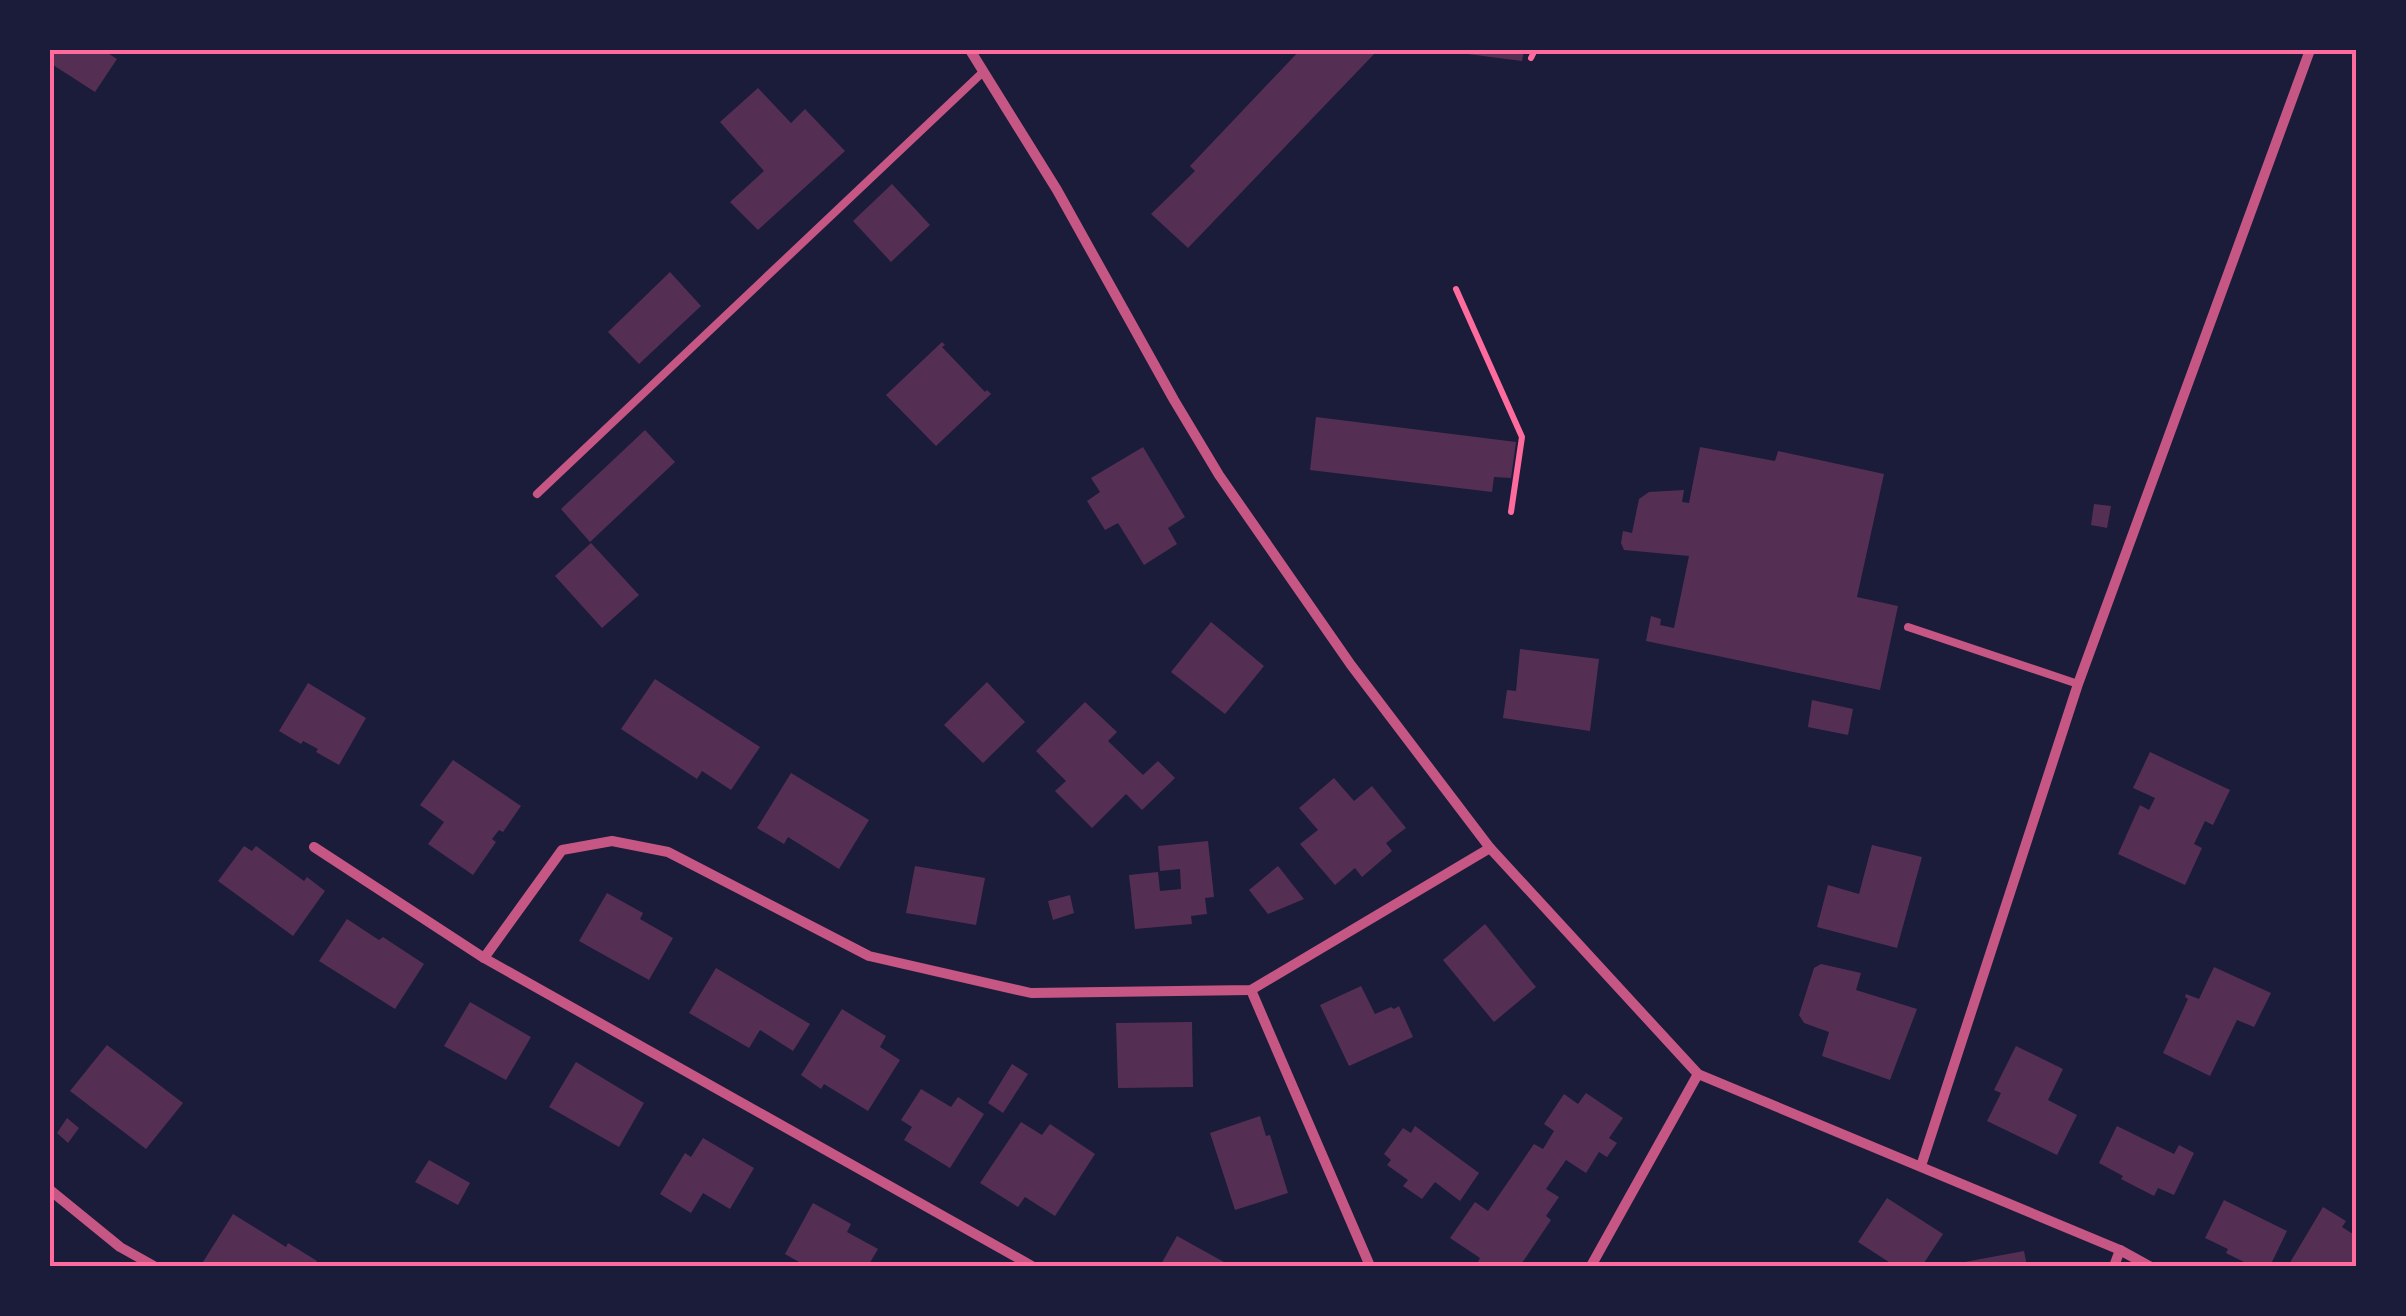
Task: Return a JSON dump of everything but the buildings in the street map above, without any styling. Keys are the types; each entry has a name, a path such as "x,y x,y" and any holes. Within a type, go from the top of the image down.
{"street":[{"path":"970,50 1057,190 1219,475 1351,665 1490,848 1698,1074 2120,1250 2149,1266"},
{"path":"1921,1166 2078,684 2310,50"},
{"path":"484,958 562,850 612,841 668,852 869,956 1031,994 1251,990 1490,848"},
{"path":"314,847 484,958 1032,1266"},
{"path":"1251,990 1370,1266"},
{"path":"1590,1266 1698,1074"},
{"path":"50,1190 120,1247 154,1266"},
{"path":"2114,1266 2120,1250"}],"lane":[{"path":"537,494 983,72"},
{"path":"1908,627 2078,684"}],"path":[{"path":"1456,289 1522,438 1511,512"}]}
